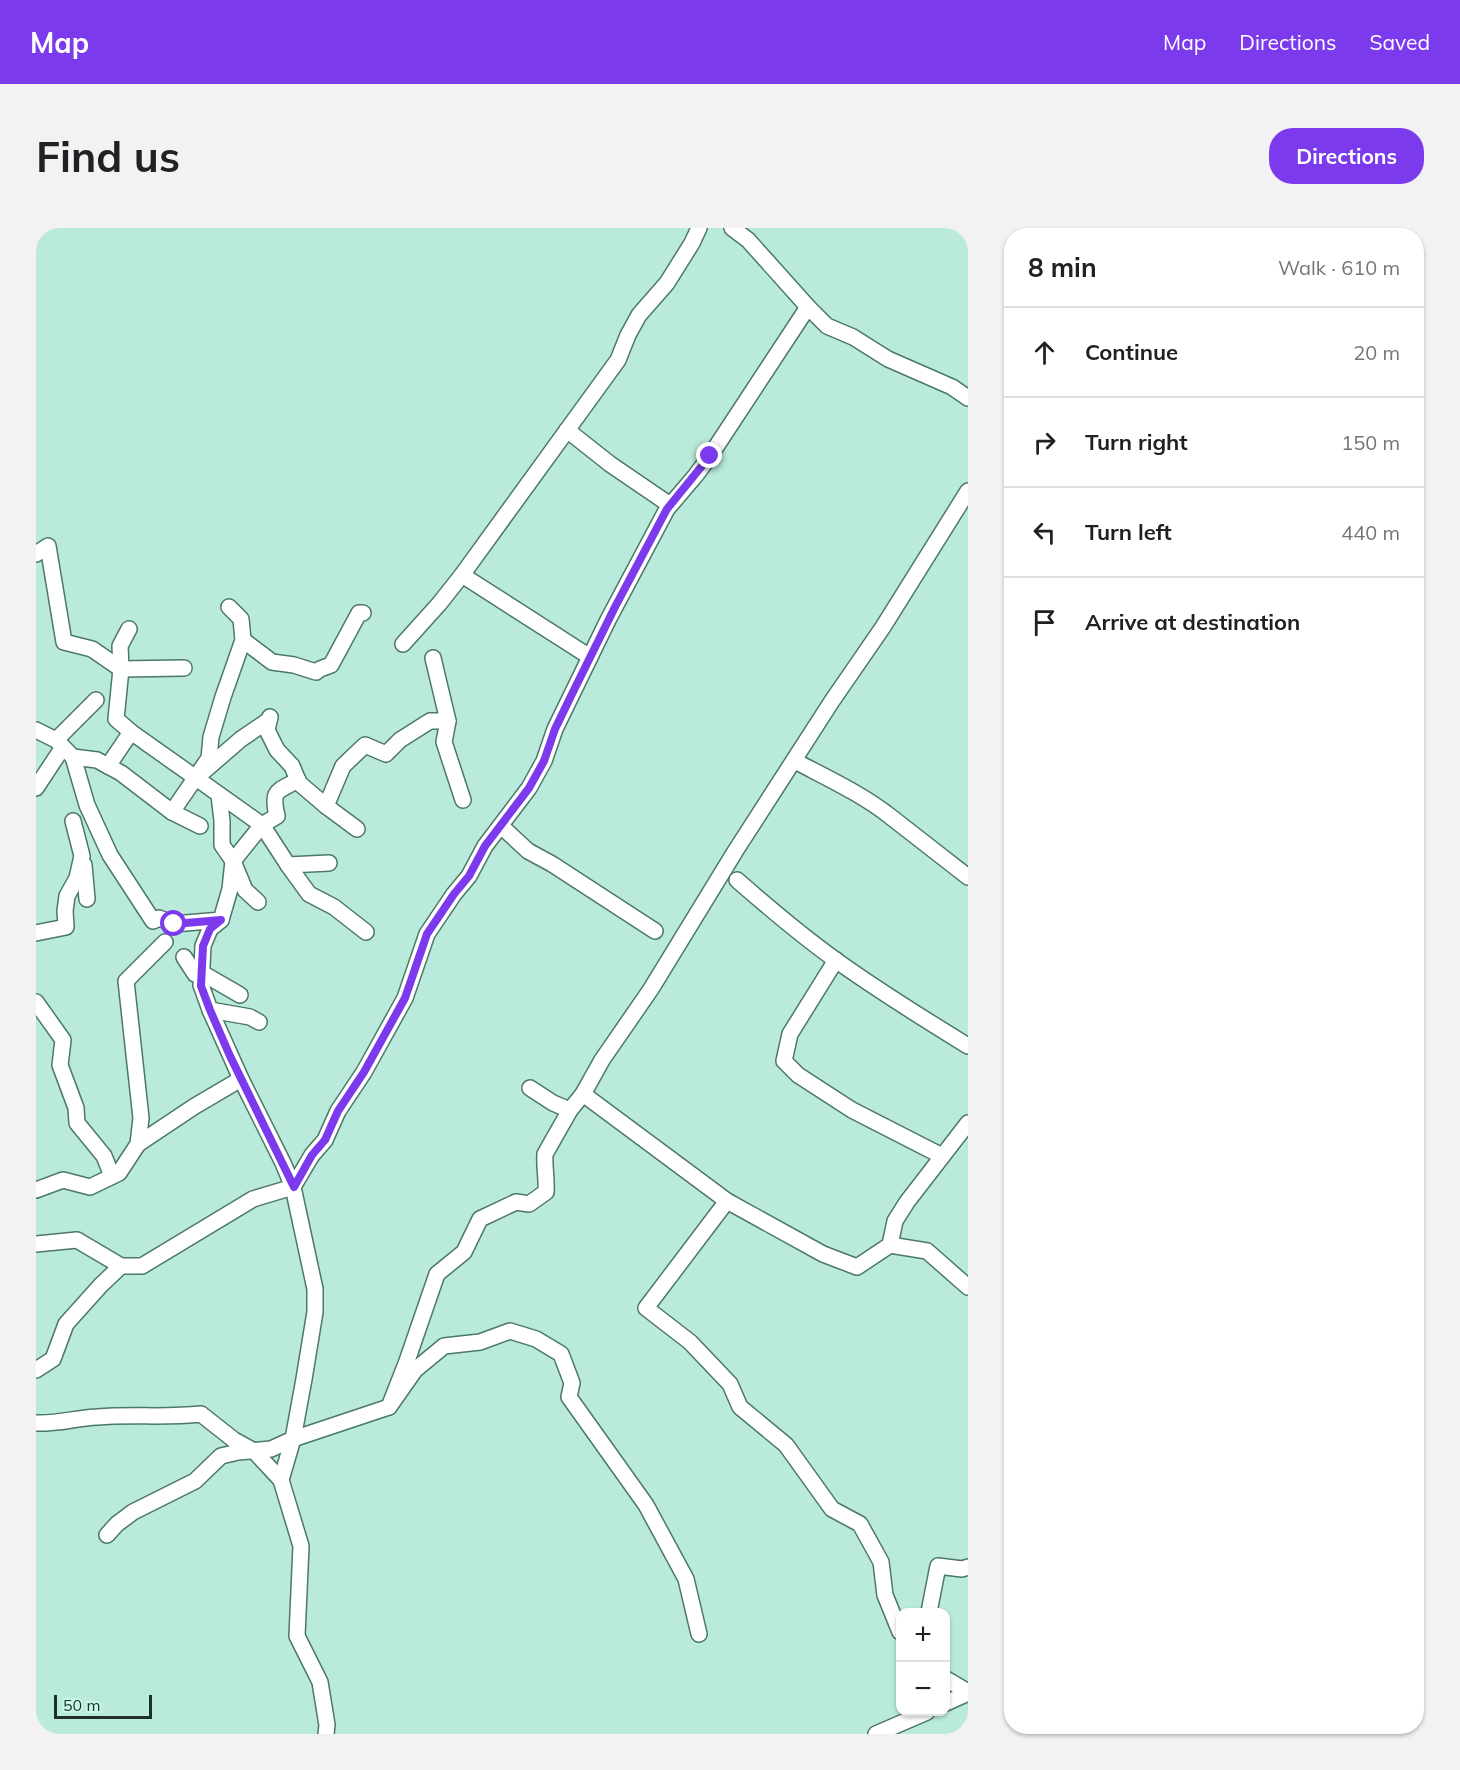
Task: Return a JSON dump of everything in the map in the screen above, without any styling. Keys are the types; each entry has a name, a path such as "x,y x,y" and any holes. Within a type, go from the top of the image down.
{"street":[{"path":"403,644 462,575 618,360 639,315 667,283 699,228"},
{"path":"732,228 747,240 827,326 853,337 888,359 952,387 968,398"},
{"path":"36,1244 77,1239 121,1266 142,1266 253,1199 294,1187 312,1155 325,1140 338,1111 364,1072 405,998 427,934 469,876 485,846 529,788 544,761 555,729 590,657 670,505 710,456 808,307"},
{"path":"567,430 610,464 670,505"},
{"path":"389,1407 436,1274 464,1252 480,1219 516,1202 529,1204 546,1192 545,1154 570,1110 583,1094 602,1060 651,989 718,878 832,701 883,627 968,491"},
{"path":"36,554 48,546 64,642 92,649 121,669 184,668"},
{"path":"462,575 590,657"},
{"path":"172,812 208,758 211,737 243,640 241,619 230,607"},
{"path":"243,640 272,662 294,665 316,672 331,665 359,613 363,613"},
{"path":"129,629 120,646 121,669 116,719 262,825 309,894 334,907 366,932"},
{"path":"433,658 448,721 444,742 463,800"},
{"path":"36,788 96,700"},
{"path":"196,778 241,739 269,719 267,730 277,750 292,766 299,783 357,829"},
{"path":"326,806 343,766 365,745 386,754 399,740 430,721 448,721"},
{"path":"36,730 64,748 97,760 121,773 172,812 200,826"},
{"path":"108,766 131,732"},
{"path":"64,748 110,855 153,921 159,918 174,924 221,920"},
{"path":"795,761 835,781 890,816 968,877"},
{"path":"281,1480 293,1439 314,1322 315,1289 294,1187 241,1079 201,986 203,946 210,929 221,920 230,889 233,861 262,825 276,816 273,800 278,789 298,780"},
{"path":"219,795 222,845 233,861 245,890 258,902"},
{"path":"73,821 85,872 87,899"},
{"path":"501,826 528,851 655,931"},
{"path":"36,933 66,927 67,896 77,878 82,856"},
{"path":"288,865 329,863"},
{"path":"737,880 836,960 917,1015 968,1046"},
{"path":"138,1144 141,1118 126,981 165,942"},
{"path":"184,957 195,974 202,973 240,995"},
{"path":"836,960 790,1034 784,1061 798,1075 852,1110 942,1156"},
{"path":"36,1002 63,1040 60,1065 76,1108 77,1123 104,1156 112,1176"},
{"path":"210,1010 250,1017 259,1022"},
{"path":"36,1190 63,1180 90,1187 119,1173 138,1144 241,1079"},
{"path":"530,1088 570,1110"},
{"path":"583,1094 727,1201 823,1254 857,1267 890,1245 927,1251 968,1287"},
{"path":"890,1245 895,1221 907,1202 968,1123"},
{"path":"727,1201 646,1308 690,1342 730,1384 740,1407 786,1444 832,1509 860,1524 881,1562 885,1595 895,1610"},
{"path":"36,1371 53,1359 66,1324 121,1266"},
{"path":"106,1535 133,1512 195,1481 221,1456 270,1449 389,1407 415,1370 444,1346 480,1342 510,1331 536,1339 561,1354 572,1383 568,1397 646,1505 686,1579 699,1634"},
{"path":"36,1423 49,1424 97,1417 174,1417 201,1414 234,1440 254,1451 281,1480 301,1546 297,1636 320,1682 327,1725 326,1734"},
{"path":"930,1608 938,1566 962,1569 968,1567"},
{"path":"950,1682 968,1693"},
{"path":"950,1701 968,1693"},
{"path":"876,1734 914,1716"}],"route":[{"path":"174,924 221,920 210,929 203,946 201,986 230,1056 294,1187 307,1162 325,1140 338,1111 364,1072 405,998 427,934 469,876 485,846 529,788 544,761 555,729 572,694 667,509 710,456"}]}
